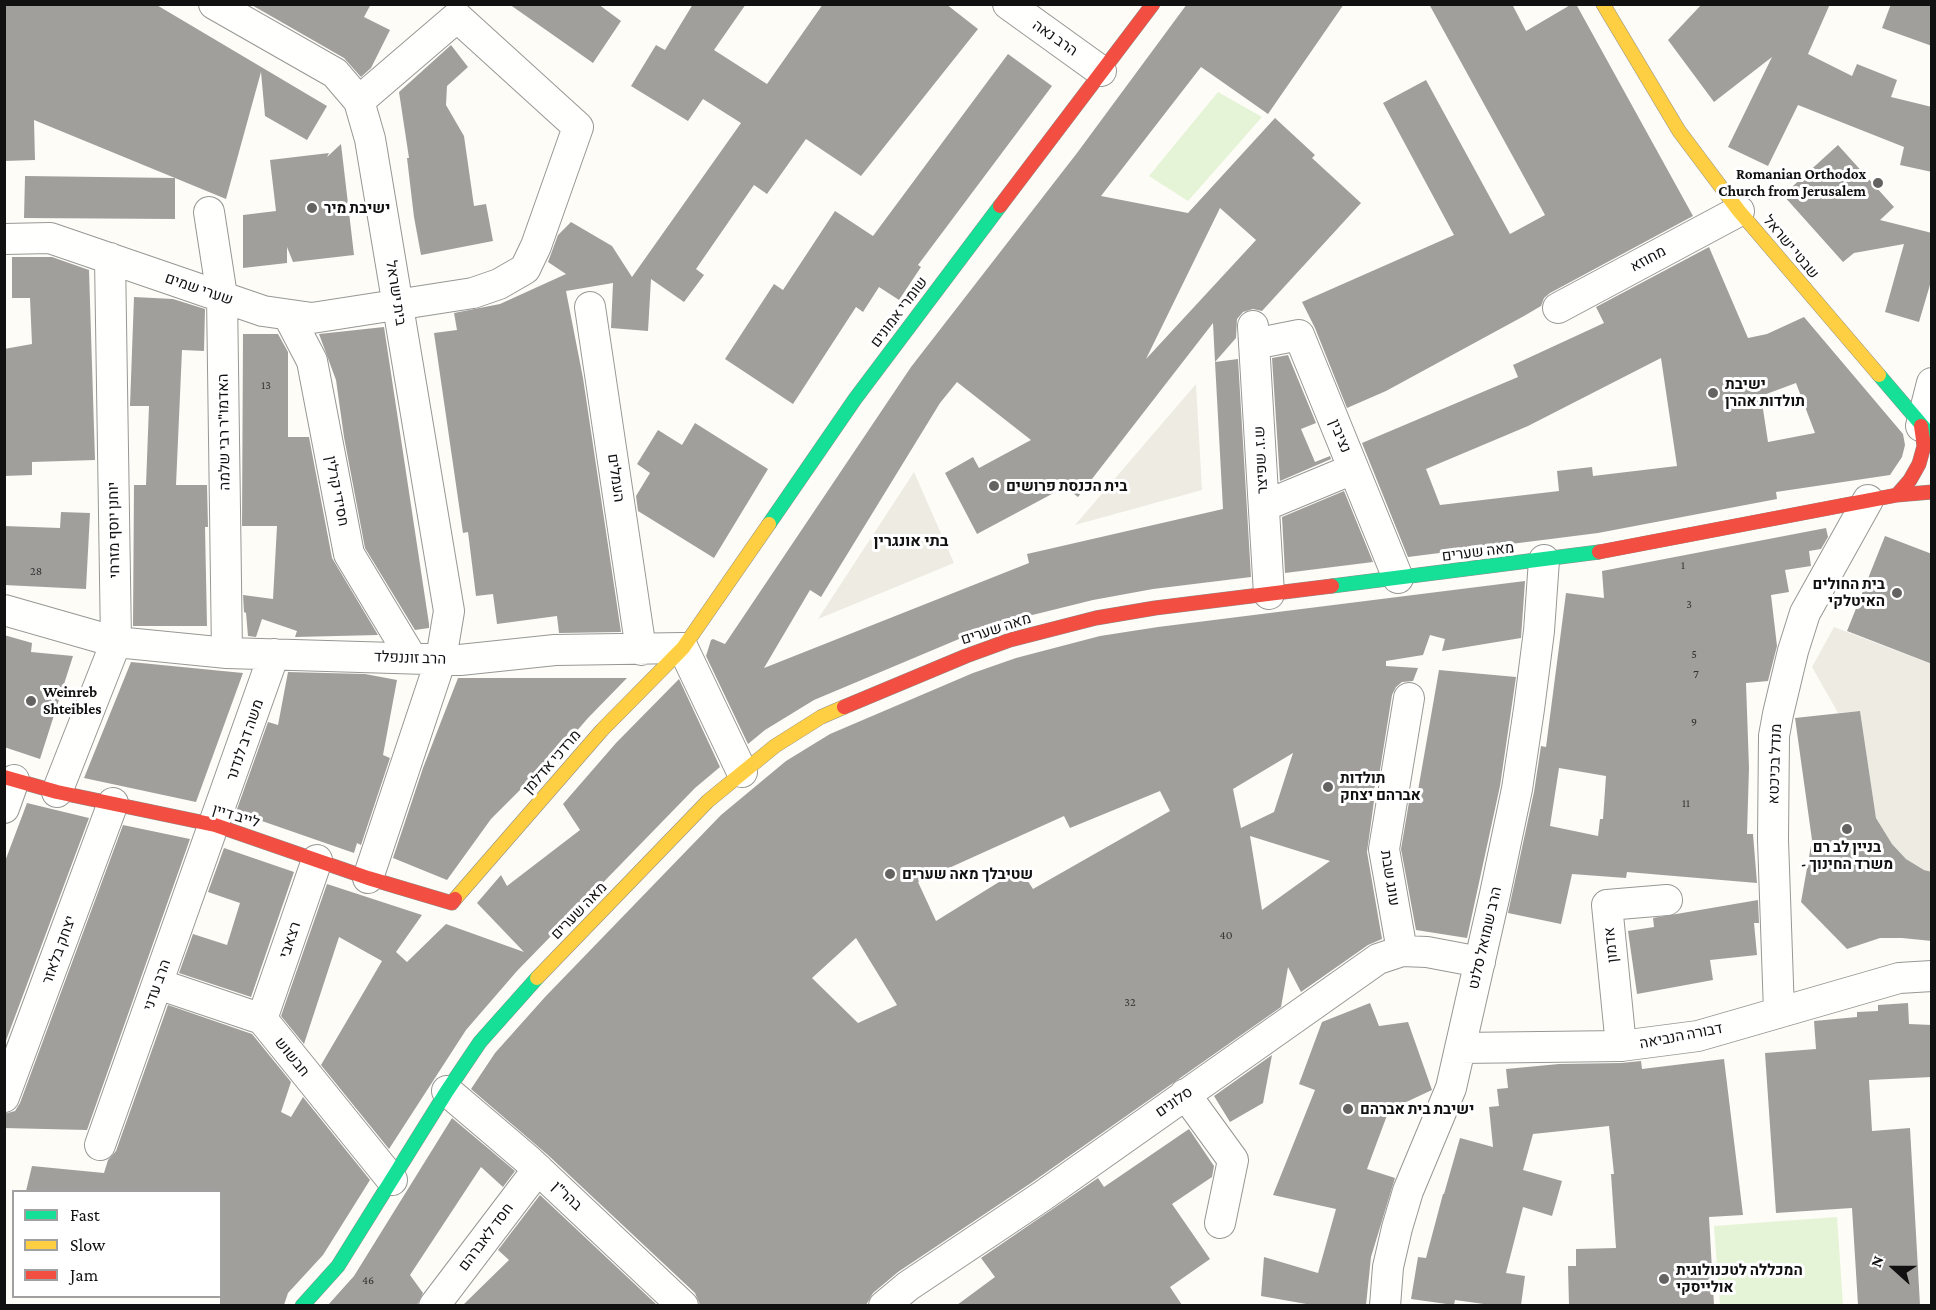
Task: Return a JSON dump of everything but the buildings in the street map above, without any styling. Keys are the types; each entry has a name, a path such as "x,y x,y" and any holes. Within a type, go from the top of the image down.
{"street":[{"name":"בית ישראל","path":"214,4 335,73 359,101 370,139 449,611 441,659"},
{"name":"הרב נאה","path":"1008,4 1101,71"},
{"name":"שומרי אמונים","path":"682,648 855,399 1153,4"},
{"name":"שבטי ישראל","path":"1603,4 1679,131 1739,211 1926,431"},
{"name":"שערי שמים","path":"4,239 50,238 263,310 312,318 473,292 499,284 525,269 536,246 578,127 457,17 359,101"},
{"name":"מחוזא","path":"1558,308 1739,211"},
{"name":"האדמו\"ר רבי שלמה","path":"209,212 222,296 227,653"},
{"name":"יוחנן יוסף מזרחי","path":"57,792 116,642 110,258"},
{"name":"העמלים","path":"590,307 641,650"},
{"name":"חסידי קרלין","path":"288,315 312,361 349,554 411,657"},
{"name":"נציבין","path":"1254,335 1299,335 1398,578"},
{"name":"ש.ז. שפיצר","path":"1254,335 1269,594"},
{"path":"1883,497 1910,480 1919,464 1924,446 1932,383"},
{"path":"1264,506 1353,469"},
{"name":"מאה שערים","path":"302,1305 338,1266 480,1042 531,984 708,801 775,746 821,717 947,663 1011,640 1096,618 1155,608 1594,553 1883,497 1932,492"},
{"name":"מנדל בכיכטא","path":"1779,1012 1773,840 1776,725 1793,651 1805,613 1883,497"},
{"name":"הרב שמואל סלנט","path":"1385,1305 1388,1267 1408,1191 1451,1088 1517,789 1539,631 1544,560"},
{"name":"הרב זוננפלד","path":"4,610 116,642 227,653 460,660 555,650 682,648"},
{"path":"682,648 742,772"},
{"name":"מרדכי אדלמן","path":"452,903 602,730 682,648"},
{"name":"משה דב לנדנר","path":"215,825 274,654"},
{"path":"369,878 441,659"},
{"name":"עונג שבת","path":"1402,951 1384,849 1409,698"},
{"path":"4,808 9,778"},
{"name":"לייב דיין","path":"9,778 57,792 215,825 369,878 452,903"},
{"name":"יצחק בלאזר","path":"4,1097 113,803"},
{"name":"הרב עדני","path":"100,1145 215,825"},
{"name":"רצאבי","path":"262,1019 317,860"},
{"name":"אדמון","path":"1621,1046 1606,905 1667,900"},
{"name":"סלונים","path":"884,1305 1378,959 1402,951 1427,952 1480,962"},
{"name":"דבורה הנביאה","path":"1460,1048 1621,1046 1698,1036 1899,978 1932,976"},
{"path":"158,984 262,1019"},
{"name":"חבשוש","path":"262,1019 392,1180"},
{"name":"בהר\"ן","path":"447,1091 538,1169 684,1305"},
{"path":"1185,1094 1233,1160 1220,1223"},
{"name":"חסד לאברהם","path":"434,1305 538,1169"}],"green space":[{"path":"1218,92 1262,117 1188,201 1149,176"},
{"path":"1837,1217 1843,1305 1720,1305 1714,1226"}],"shaded area":[{"path":"1196,384 1202,490 1075,525"},
{"path":"914,472 954,563 818,619"},
{"path":"1834,627 1931,664 1931,872 1906,859 1892,844 1876,818 1860,711 1838,713 1812,667"}],"traffic: fast":[{"path":"769,524 855,399 1000,206"},
{"path":"1879,375 1932,437"},
{"path":"1332,586 1599,552"},
{"path":"302,1306 338,1266 480,1042 537,978"}],"traffic: slow":[{"path":"1603,4 1679,131 1739,211 1879,375"},
{"path":"455,899 602,730 683,648 769,524"},
{"path":"537,978 708,801 775,746 821,717 844,707"}],"traffic: jam":[{"path":"1000,206 1153,4"},
{"path":"1897,495 1910,480 1919,464 1924,446 1921,426"},
{"path":"1599,552 1897,495 1932,492"},
{"path":"844,707 1010,640 1096,618 1155,608 1332,586"},
{"path":"4,777 57,792 215,825 368,878 452,903 455,899"}],"place":[{"name":"Romanian Orthodox Church from Jerusalem","path":"1878,183"},
{"name":"ישיבת מיר","path":"312,208"},
{"name":"ישיבת תולדות אהרן","path":"1713,393"},
{"name":"בית הכנסת פרושים","path":"994,486"},
{"name":"בית החולים האיטלקי","path":"1897,593"},
{"name":"Weinreb Shteibles","path":"31,701"},
{"name":"תולדות אברהם יצחק","path":"1328,787"},
{"name":"בניין לב רם - משרד החינוך","path":"1847,829"},
{"name":"שטיבלך מאה שערים","path":"890,874"},
{"name":"ישיבת בית אברהם","path":"1348,1109"},
{"name":"המכללה לטכנולוגית אולייסקי","path":"1664,1279"}],"district":[{"name":"בתי אונגרין","path":"911,541"}]}
